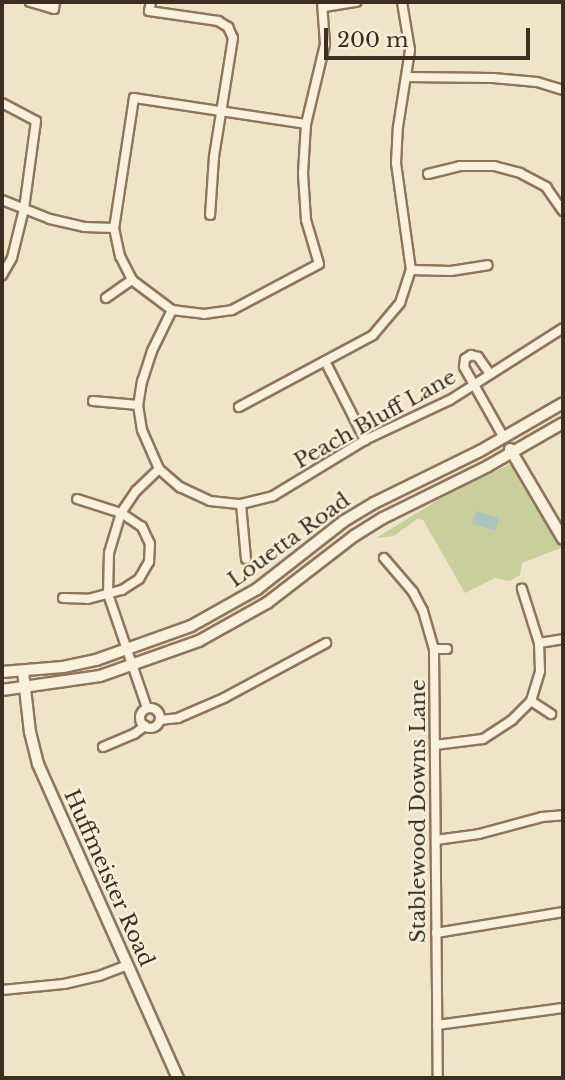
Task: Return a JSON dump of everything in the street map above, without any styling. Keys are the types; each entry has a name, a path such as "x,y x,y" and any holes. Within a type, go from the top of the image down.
{"main road":[{"name":"Louetta Road","path":"23,671 63,667 127,651 191,626 257,589 344,521 374,503 504,438 563,403"},
{"name":"Louetta Road","path":"24,688 66,684 133,667 199,641 267,603 354,536 383,518 512,453 563,423"},
{"path":"504,438 563,539"},
{"path":"374,503 383,518"},
{"path":"257,589 267,603"},
{"path":"2,672 23,671"},
{"name":"Huffmeister Road","path":"23,671 30,732 38,764 178,1078"},
{"path":"2,690 24,688"}],"street":[{"path":"30,2 54,5"},
{"path":"306,124 134,98 114,228 120,256 132,280 172,310 204,314 232,310 319,264 306,220 303,173 306,124 325,44 323,5 357,2"},
{"path":"239,407 373,335 400,303 411,270 396,163 398,127 410,50 402,2"},
{"path":"150,6 218,21 228,27 233,38 221,111 210,215"},
{"path":"407,77 493,78 537,82 563,90"},
{"path":"2,103 36,121 24,209 12,258 2,275"},
{"path":"428,174 460,166 494,166 520,173 546,187 563,211"},
{"path":"2,200 84,227 114,228"},
{"path":"411,270 451,271 488,265"},
{"path":"106,298 132,280"},
{"path":"147,709 108,594 109,553 121,513 136,491 159,469 142,430 138,405 152,351 172,310"},
{"name":"Peach Bluff Lane","path":"159,469 180,487 210,502 241,504 273,496 365,440 473,386 563,328"},
{"path":"490,374 478,357 471,355 465,359 464,366 473,386 504,438"},
{"path":"325,361 365,440"},
{"path":"93,401 138,405"},
{"path":"63,598 88,599 122,590 139,579 149,562 150,544 142,527 121,513 77,499"},
{"path":"241,504 246,559"},
{"name":"Stablewood Downs Lane","path":"384,558 413,592 423,611 434,649 438,1078"},
{"path":"435,746 484,739 512,720 531,701 540,671 539,643 522,589"},
{"path":"539,643 563,639"},
{"path":"103,747 134,734 145,726 154,727 160,720 178,718 224,698 326,643"},
{"path":"434,649 447,649"},
{"path":"531,701 551,714"},
{"path":"147,709 158,711 160,720"},
{"path":"145,726 141,717 147,709"},
{"path":"436,840 479,834 542,817 563,815"},
{"path":"436,933 563,912"},
{"path":"2,990 64,984 99,976 127,965"},
{"path":"437,1025 563,1008"}],"green space":[{"path":"514,462 563,547 522,563 520,575 510,581 495,578 465,593 423,520 417,519 394,536 376,538 443,497"}],"water":[{"path":"476,511 499,518 495,530 472,523"}]}
